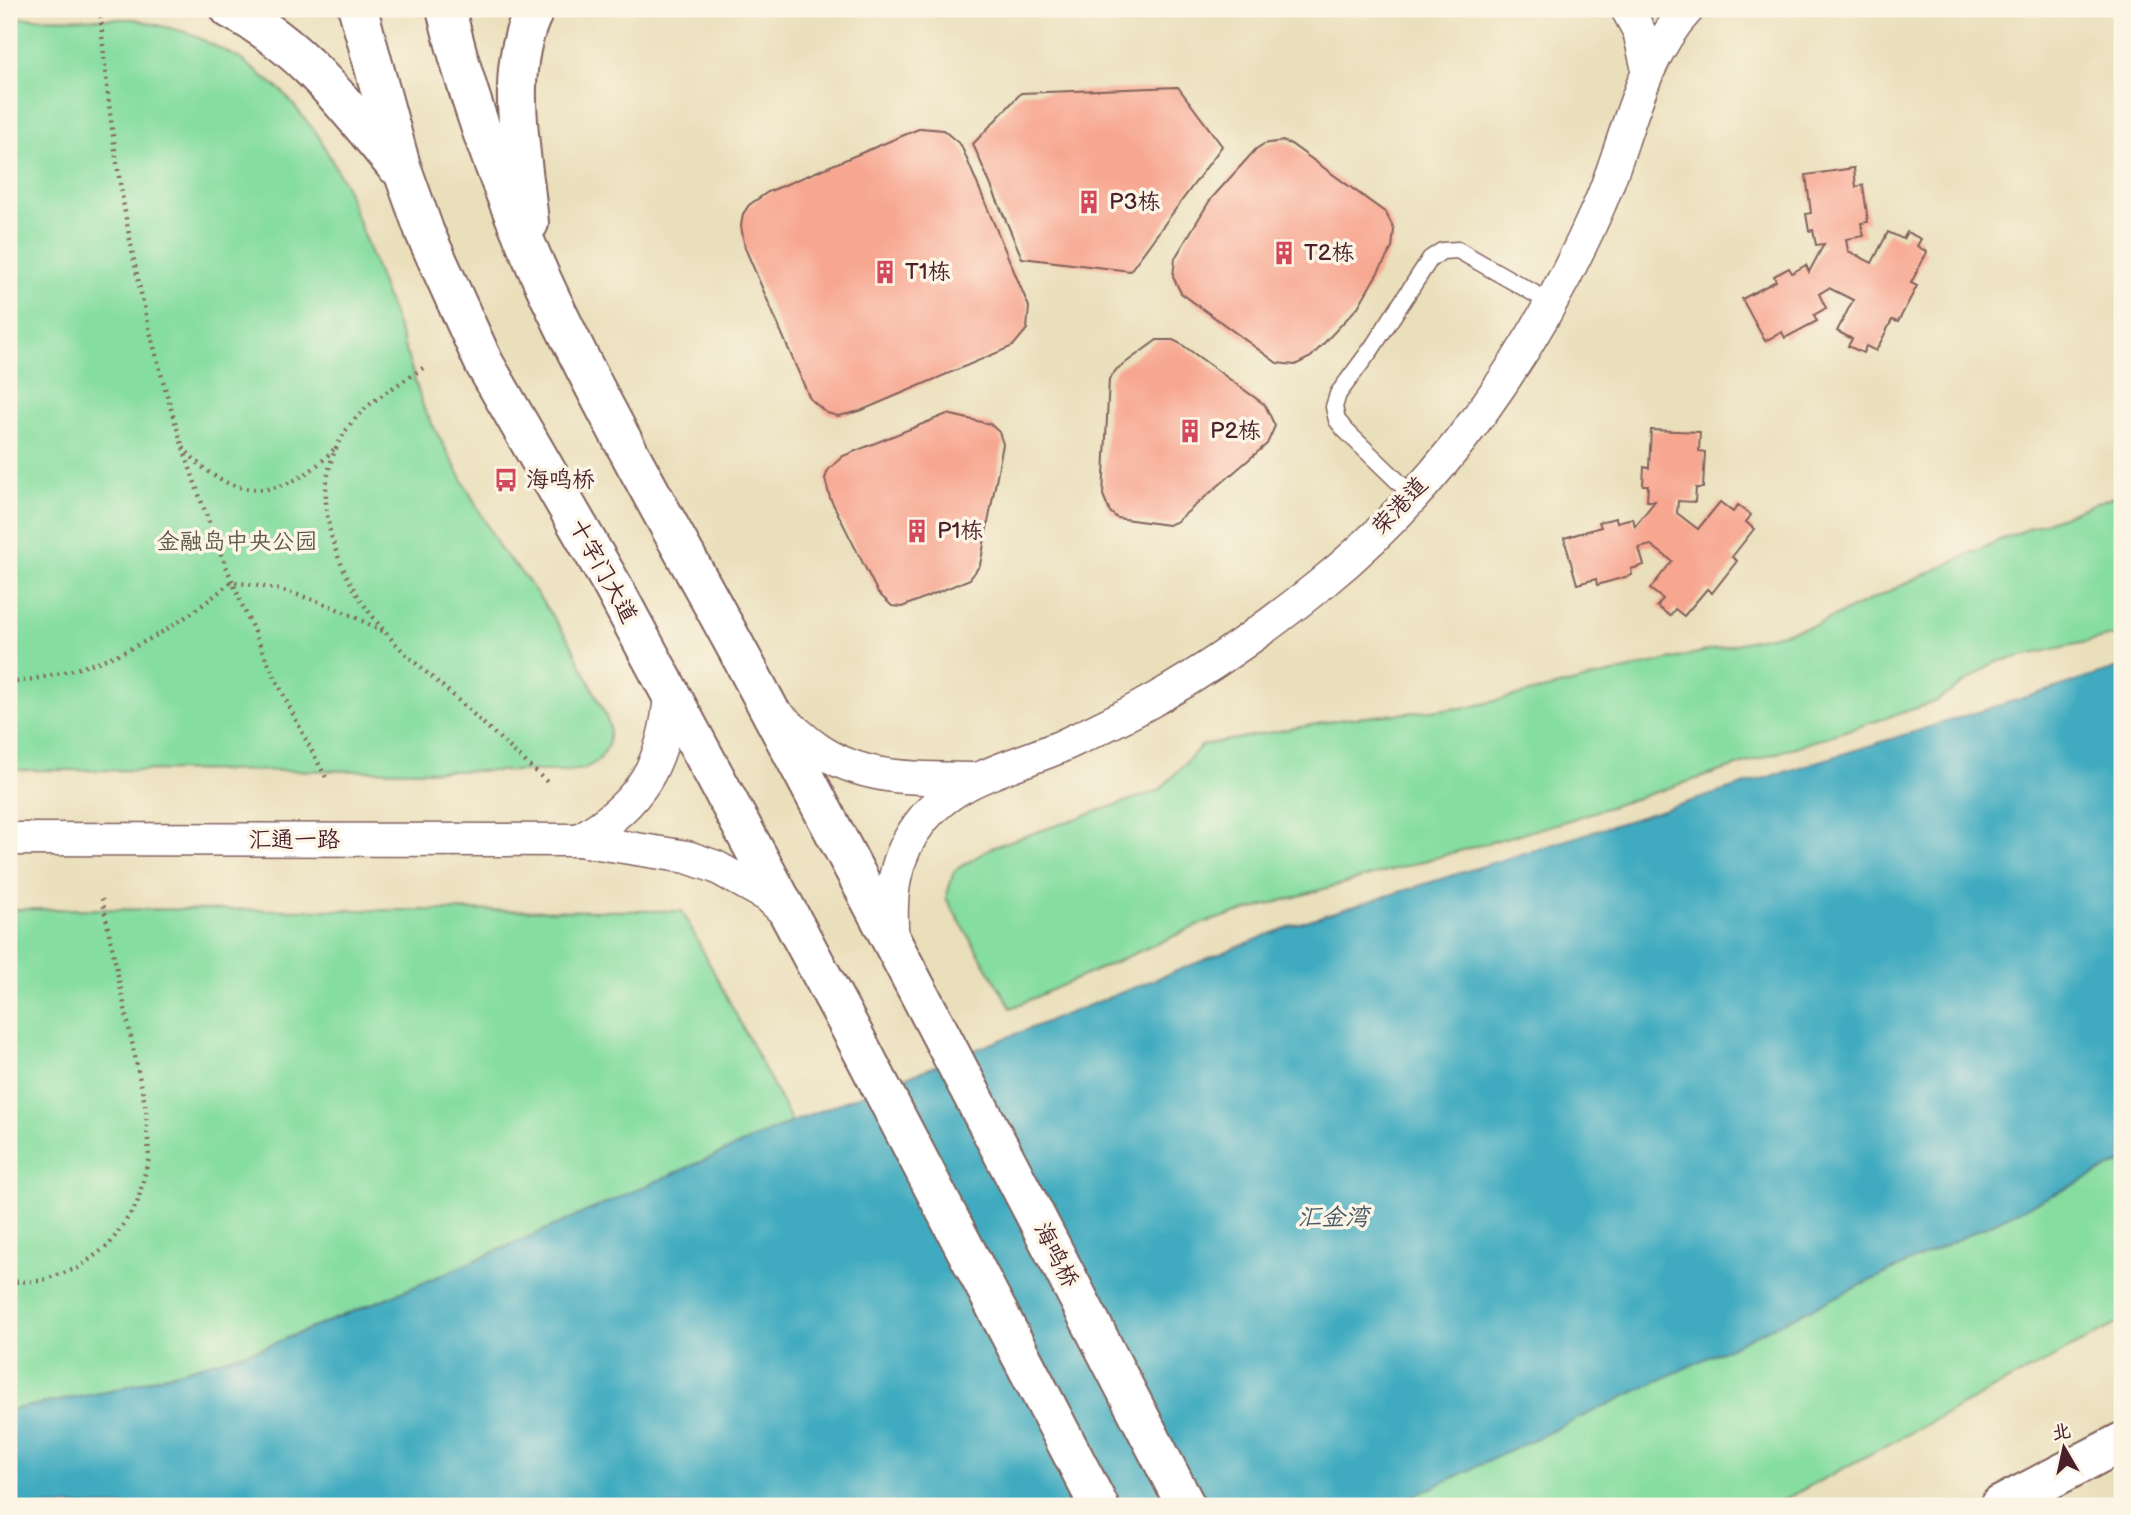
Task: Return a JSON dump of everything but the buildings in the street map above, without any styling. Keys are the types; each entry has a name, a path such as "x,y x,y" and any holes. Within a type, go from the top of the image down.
{"street":[{"path":"230,9 275,35 301,56 325,80 406,179"},
{"name":"十字门大道","path":"358,9 406,179 448,288 484,363 611,583 790,915 1099,1506"},
{"path":"446,9 484,139 532,263 561,323 893,941"},
{"path":"532,263 516,76 518,50 535,9"},
{"path":"1627,9 1639,31 1648,70"},
{"name":"荣港道","path":"978,779 1065,745 1122,716 1243,644 1324,581 1412,495 1466,433 1524,350 1575,261 1616,167 1648,70 1663,43 1688,9"},
{"path":"579,840 623,810 646,780 663,744 670,692"},
{"path":"768,706 816,748 866,772 893,777 978,779"},
{"path":"893,941 890,908 894,876 905,844 924,818 940,803 978,779"},
{"name":"汇通一路","path":"9,839 579,840 677,856 716,867 768,896 790,915"},
{"name":"海鸣桥","path":"893,941 1186,1506"},
{"path":"1999,1506 2122,1442"}],"lane":[{"path":"1412,495 1336,420 1334,407 1338,394 1373,348 1430,259 1442,251 1458,250 1551,303"}],"path":[{"path":"100,9 105,82 126,229 150,336 180,444 231,582 288,705 328,782"},
{"path":"180,444 200,467 225,484 257,490 287,485 315,471 336,448 356,419 383,395 423,368"},
{"path":"336,448 325,482 325,517 349,580 388,636 547,782"},
{"path":"9,683 89,667 128,652 176,625 231,582 264,586 328,604 388,636"},
{"path":"9,1282 40,1281 78,1268 109,1245 137,1204 149,1158 146,1110 102,899"}],"green space":[{"name":"金融岛中央公园","path":"9,18 134,19 189,33 239,58 283,92 318,135 345,185 401,336 424,409 500,549 526,578 570,642 604,712 610,728 608,746 599,760 584,769 567,771 9,770"},
{"path":"2122,493 2122,634 1996,662 1935,702 1563,822 1206,922 1011,1008 946,898 954,871 993,847 1160,790 1202,745 1344,719 1470,707 1816,625 2002,539"},
{"path":"9,909 682,911 792,1122 414,1287 265,1347 111,1391 9,1410"},
{"path":"2122,1162 2122,1321 1772,1506 1391,1506"}],"water":[{"name":"汇金湾","path":"2122,667 2122,1162 1393,1506 9,1506 9,1410 111,1391 265,1347 414,1287 792,1122 1293,925"}],"place":[{"name":"P3栋","path":"1089,202"},
{"name":"T2栋","path":"1284,253"},
{"name":"T1栋","path":"885,272"},
{"name":"P2栋","path":"1190,431"},
{"name":"海鸣桥","path":"506,480"},
{"name":"P1栋","path":"917,531"}]}
